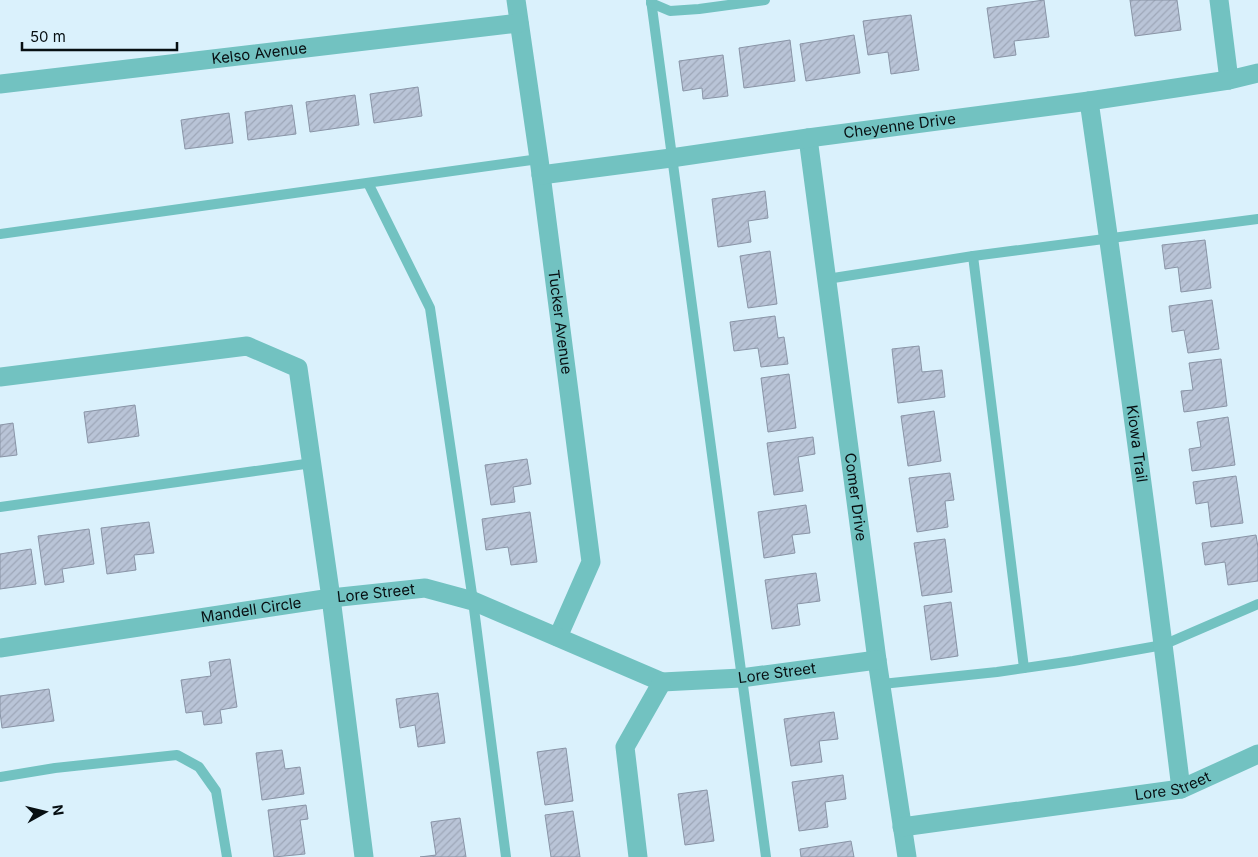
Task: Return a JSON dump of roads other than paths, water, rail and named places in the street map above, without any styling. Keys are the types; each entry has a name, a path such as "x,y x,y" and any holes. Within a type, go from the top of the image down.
{"street":[{"name":"Tucker Avenue","path":"516,0 540,167 591,562 558,637"},
{"path":"1219,0 1228,80"},
{"name":"Kelso Avenue","path":"0,84 519,23"},
{"name":"Cheyenne Drive","path":"540,167 671,158 1089,101 1228,80 1258,73"},
{"name":"Kiowa Trail","path":"1089,101 1109,239 1181,789"},
{"name":"Comer Drive","path":"808,138 877,660 907,857"},
{"name":"Lore Street","path":"0,377 247,346 298,368 332,598 424,588 474,601 662,682 741,678 877,660"},
{"path":"332,598 364,857"},
{"name":"Mandell Circle","path":"0,648 332,598"},
{"path":"638,857 625,747 662,682"},
{"name":"Lore Street","path":"902,827 1181,789 1258,754"}],"lane":[{"path":"651,2 670,11 765,0"},
{"path":"651,2 766,857"},
{"path":"0,234 368,183 540,167"},
{"path":"368,183 430,308 474,601 506,857"},
{"path":"827,279 973,256 1258,220"},
{"path":"973,256 1024,668"},
{"path":"0,507 312,464"},
{"path":"882,684 1073,662 1163,644 1258,604"},
{"path":"0,777 55,768 176,756 199,766 216,791 227,857"}]}
